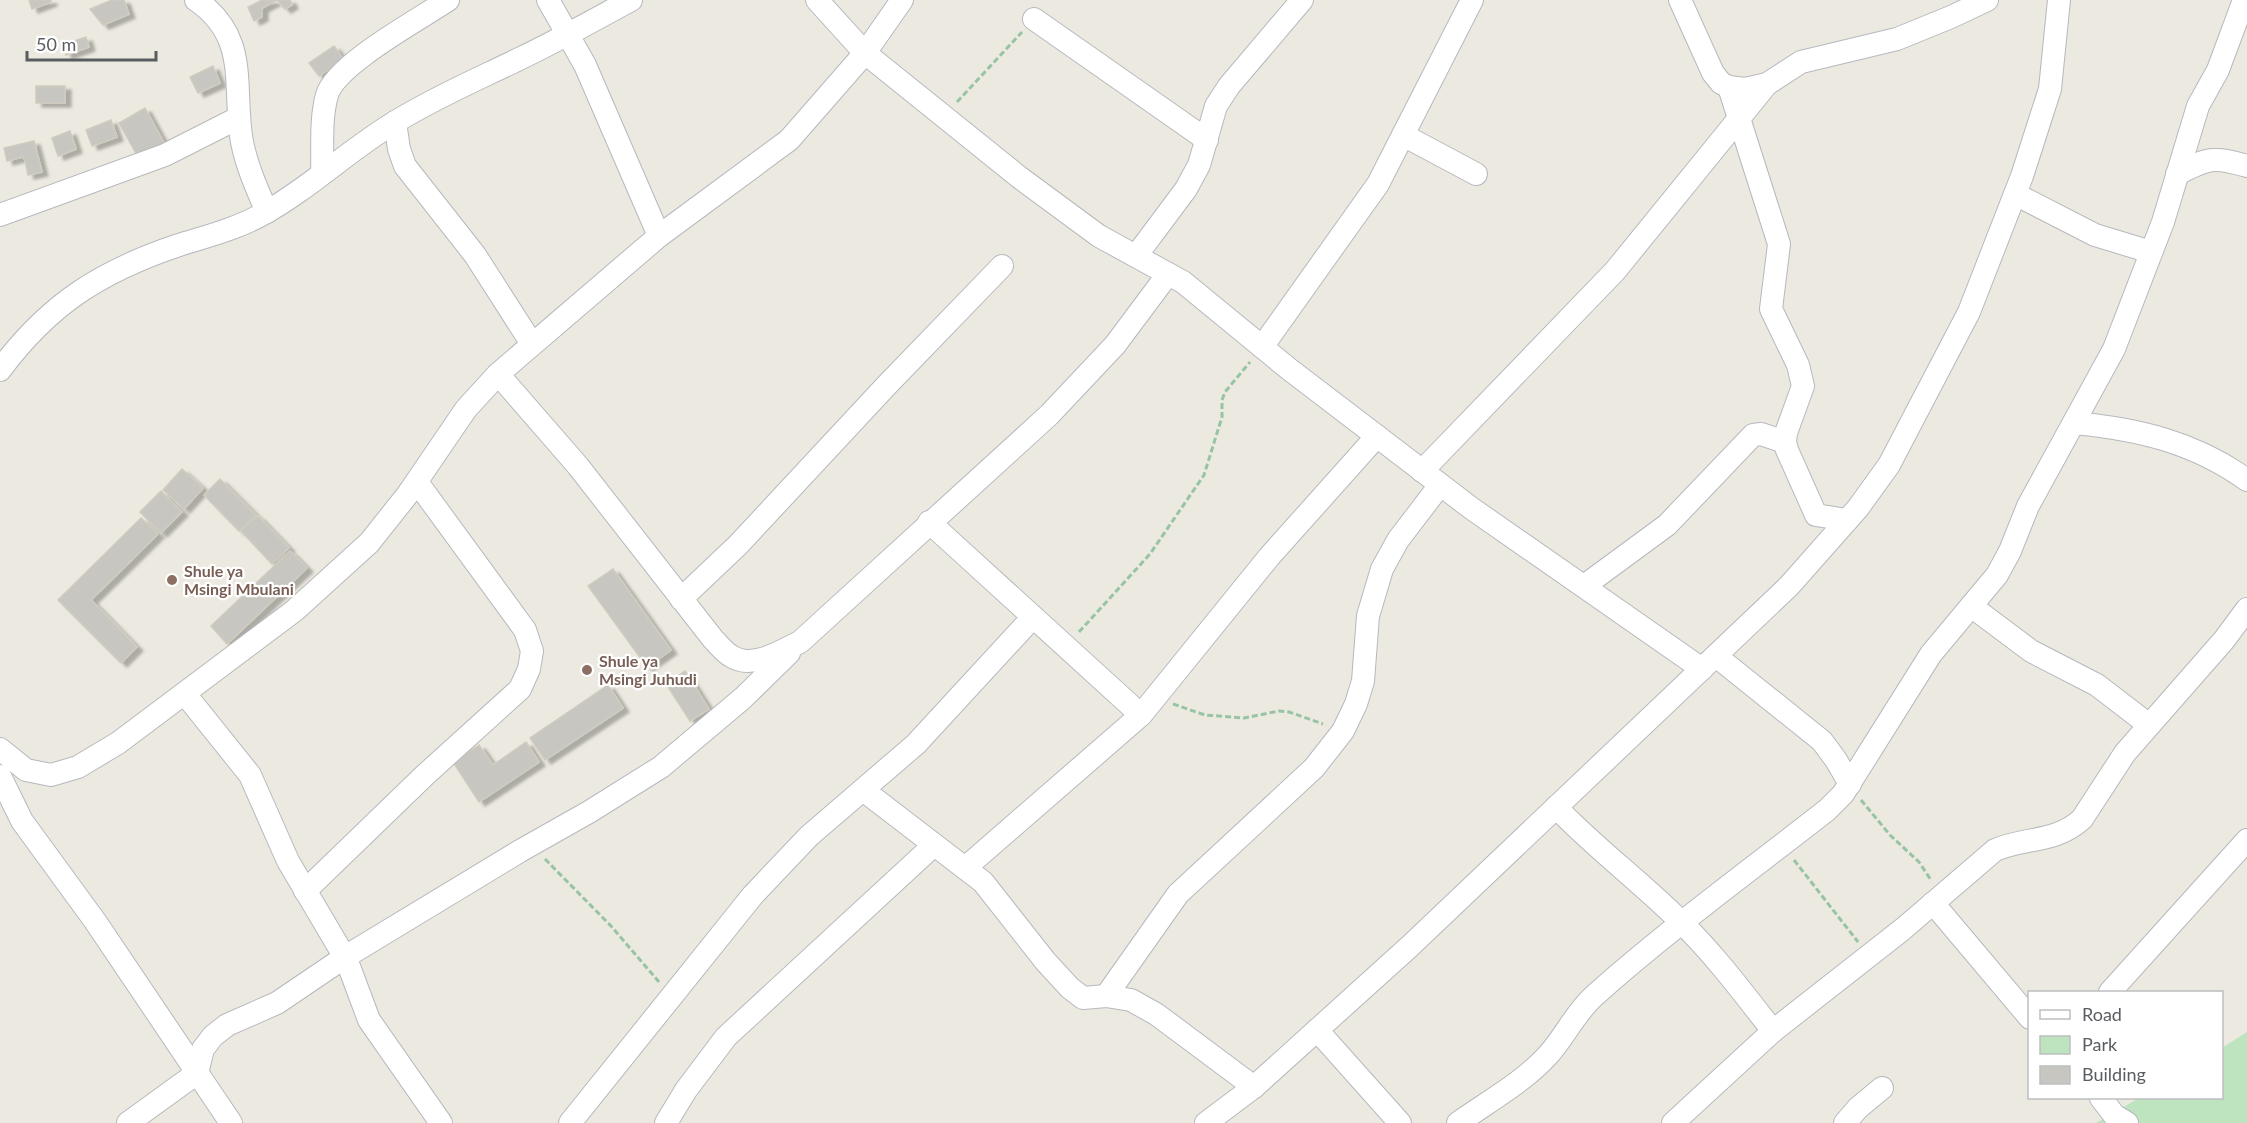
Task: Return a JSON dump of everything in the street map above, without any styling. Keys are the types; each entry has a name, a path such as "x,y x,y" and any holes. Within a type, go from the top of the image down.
{"street":[{"path":"196,0 216,15 236,56 238,118 246,163 267,212"},
{"path":"322,173 323,119 327,93 339,76 358,59 448,0"},
{"path":"548,0 585,65 659,236"},
{"path":"0,370 18,346 44,319 63,302 90,284 124,266 238,227 267,212 395,122 631,0"},
{"path":"817,0 865,53 1019,177 1099,236 1183,282 1262,347 1471,508 1584,586 1709,662 1822,741 1850,784"},
{"path":"0,748 26,770 51,775 66,772 118,743 294,611 369,543 417,482 466,409 498,374 659,236 789,140 865,53 902,0"},
{"path":"1136,256 1186,189 1199,165 1216,106 1229,86 1302,0"},
{"path":"1262,347 1378,184 1472,0"},
{"path":"1680,0 1713,73 1721,83 1729,87 1745,89 1767,84"},
{"path":"1106,996 1178,894 1289,793 1314,768 1340,735 1356,704 1363,681 1368,616 1382,568 1431,478 1614,271 1767,84 1801,62 1897,39 1987,0"},
{"path":"1206,1123 1254,1087 1409,947 1789,586 1847,520 1889,465 1964,323 2015,194 2050,89 2060,0"},
{"path":"1458,1123 1527,1075 1549,1054 1591,998 1682,922 1827,810 1843,794 1931,654 1997,575 2028,506 2114,350 2163,222 2198,106 2218,70 2244,0"},
{"path":"1034,19 1207,140"},
{"path":"1729,87 1779,244 1771,309 1802,377 1800,396 1786,433 1787,450 1816,515 1847,520"},
{"path":"0,215 165,155 238,118"},
{"path":"395,122 399,149 405,166 475,255 532,344"},
{"path":"1403,135 1476,174"},
{"path":"2177,174 2211,158 2247,166"},
{"path":"2015,194 2095,235 2151,252"},
{"path":"681,598 738,545 1002,266"},
{"path":"128,1123 197,1073 203,1049 226,1025 276,1003 345,957 661,767 743,699 800,642 929,522 1049,415 1115,345 1168,274"},
{"path":"498,374 578,466 713,639 732,657 750,660 767,658 800,642"},
{"path":"2074,423 2114,426 2147,433 2198,451 2226,465 2247,480"},
{"path":"1584,586 1667,525 1753,435 1761,434 1785,442"},
{"path":"965,868 1141,715 1269,557 1377,436"},
{"path":"305,891 425,775 520,688 529,669 532,651 525,630 417,482"},
{"path":"929,522 1141,715"},
{"path":"1971,606 2031,651 2097,685 2149,725"},
{"path":"1672,1123 1773,1031 1937,900 1995,850 2058,835 2082,819 2125,753 2224,640 2247,609"},
{"path":"570,1123 753,895 809,836 915,744 1033,617"},
{"path":"185,694 250,775 288,861 345,957 369,1020 441,1123"},
{"path":"1,781 22,821 95,921 231,1123"},
{"path":"862,790 983,882 1046,962 1070,988 1083,998 1106,996 1131,1000 1156,1014 1254,1087"},
{"path":"1556,807 1579,831 1682,922 1723,968 1773,1031"},
{"path":"2112,991 2247,840"},
{"path":"673,1119 686,1090 726,1037 934,845"},
{"path":"1937,900 2028,1015"},
{"path":"1317,1029 1400,1123"},
{"path":"1845,1123 1858,1108 1882,1088"},
{"path":"2102,1099 2114,1115 2127,1123"}],"path":[{"path":"944,117 1034,19"},
{"path":"1066,646 1150,554 1204,475 1222,417 1221,400 1262,347"},
{"path":"1156,697 1185,710 1205,715 1244,718 1279,711 1289,712 1318,721 1340,735"},
{"path":"1850,784 1874,817 1919,862 1937,900"},
{"path":"533,844 560,875 611,926 672,997"},
{"path":"1782,844 1868,955"}],"green space":[{"path":"2247,1032 2247,1123 2096,1123 2137,1099 2223,1099 2223,1047"}],"building":[{"path":"29,0 51,0 51,2 32,9"},
{"path":"112,0 124,0 129,14 103,25 90,9"},
{"path":"262,0 277,0 262,8 262,17 254,21 248,7"},
{"path":"277,0 290,0 292,5 285,9"},
{"path":"86,37 89,47 66,55 63,45"},
{"path":"334,46 343,59 319,76 309,63"},
{"path":"213,66 220,83 198,93 190,77"},
{"path":"36,86 65,86 65,103 36,103"},
{"path":"145,108 164,143 138,157 119,123"},
{"path":"111,120 117,137 92,146 86,130"},
{"path":"70,131 76,149 58,156 52,138"},
{"path":"34,141 42,172 28,175 25,160 22,157 7,161 4,148"},
{"path":"182,469 203,488 184,509 163,490"},
{"path":"220,479 256,515 239,531 204,495"},
{"path":"161,491 182,512 161,533 140,512"},
{"path":"258,516 289,548 272,564 241,531"},
{"path":"141,518 158,534 91,600 137,647 121,663 58,600"},
{"path":"290,551 307,568 227,644 211,626"},
{"path":"613,569 671,650 647,667 588,586"},
{"path":"685,671 709,709 690,721 666,684"},
{"path":"608,685 623,708 545,760 530,738"},
{"path":"526,742 539,762 479,802 453,762 479,745 493,765"}],"place":[{"name":"Shule ya Msingi Mbulani","path":"172,580"},
{"name":"Shule ya Msingi Juhudi","path":"587,670"}]}
